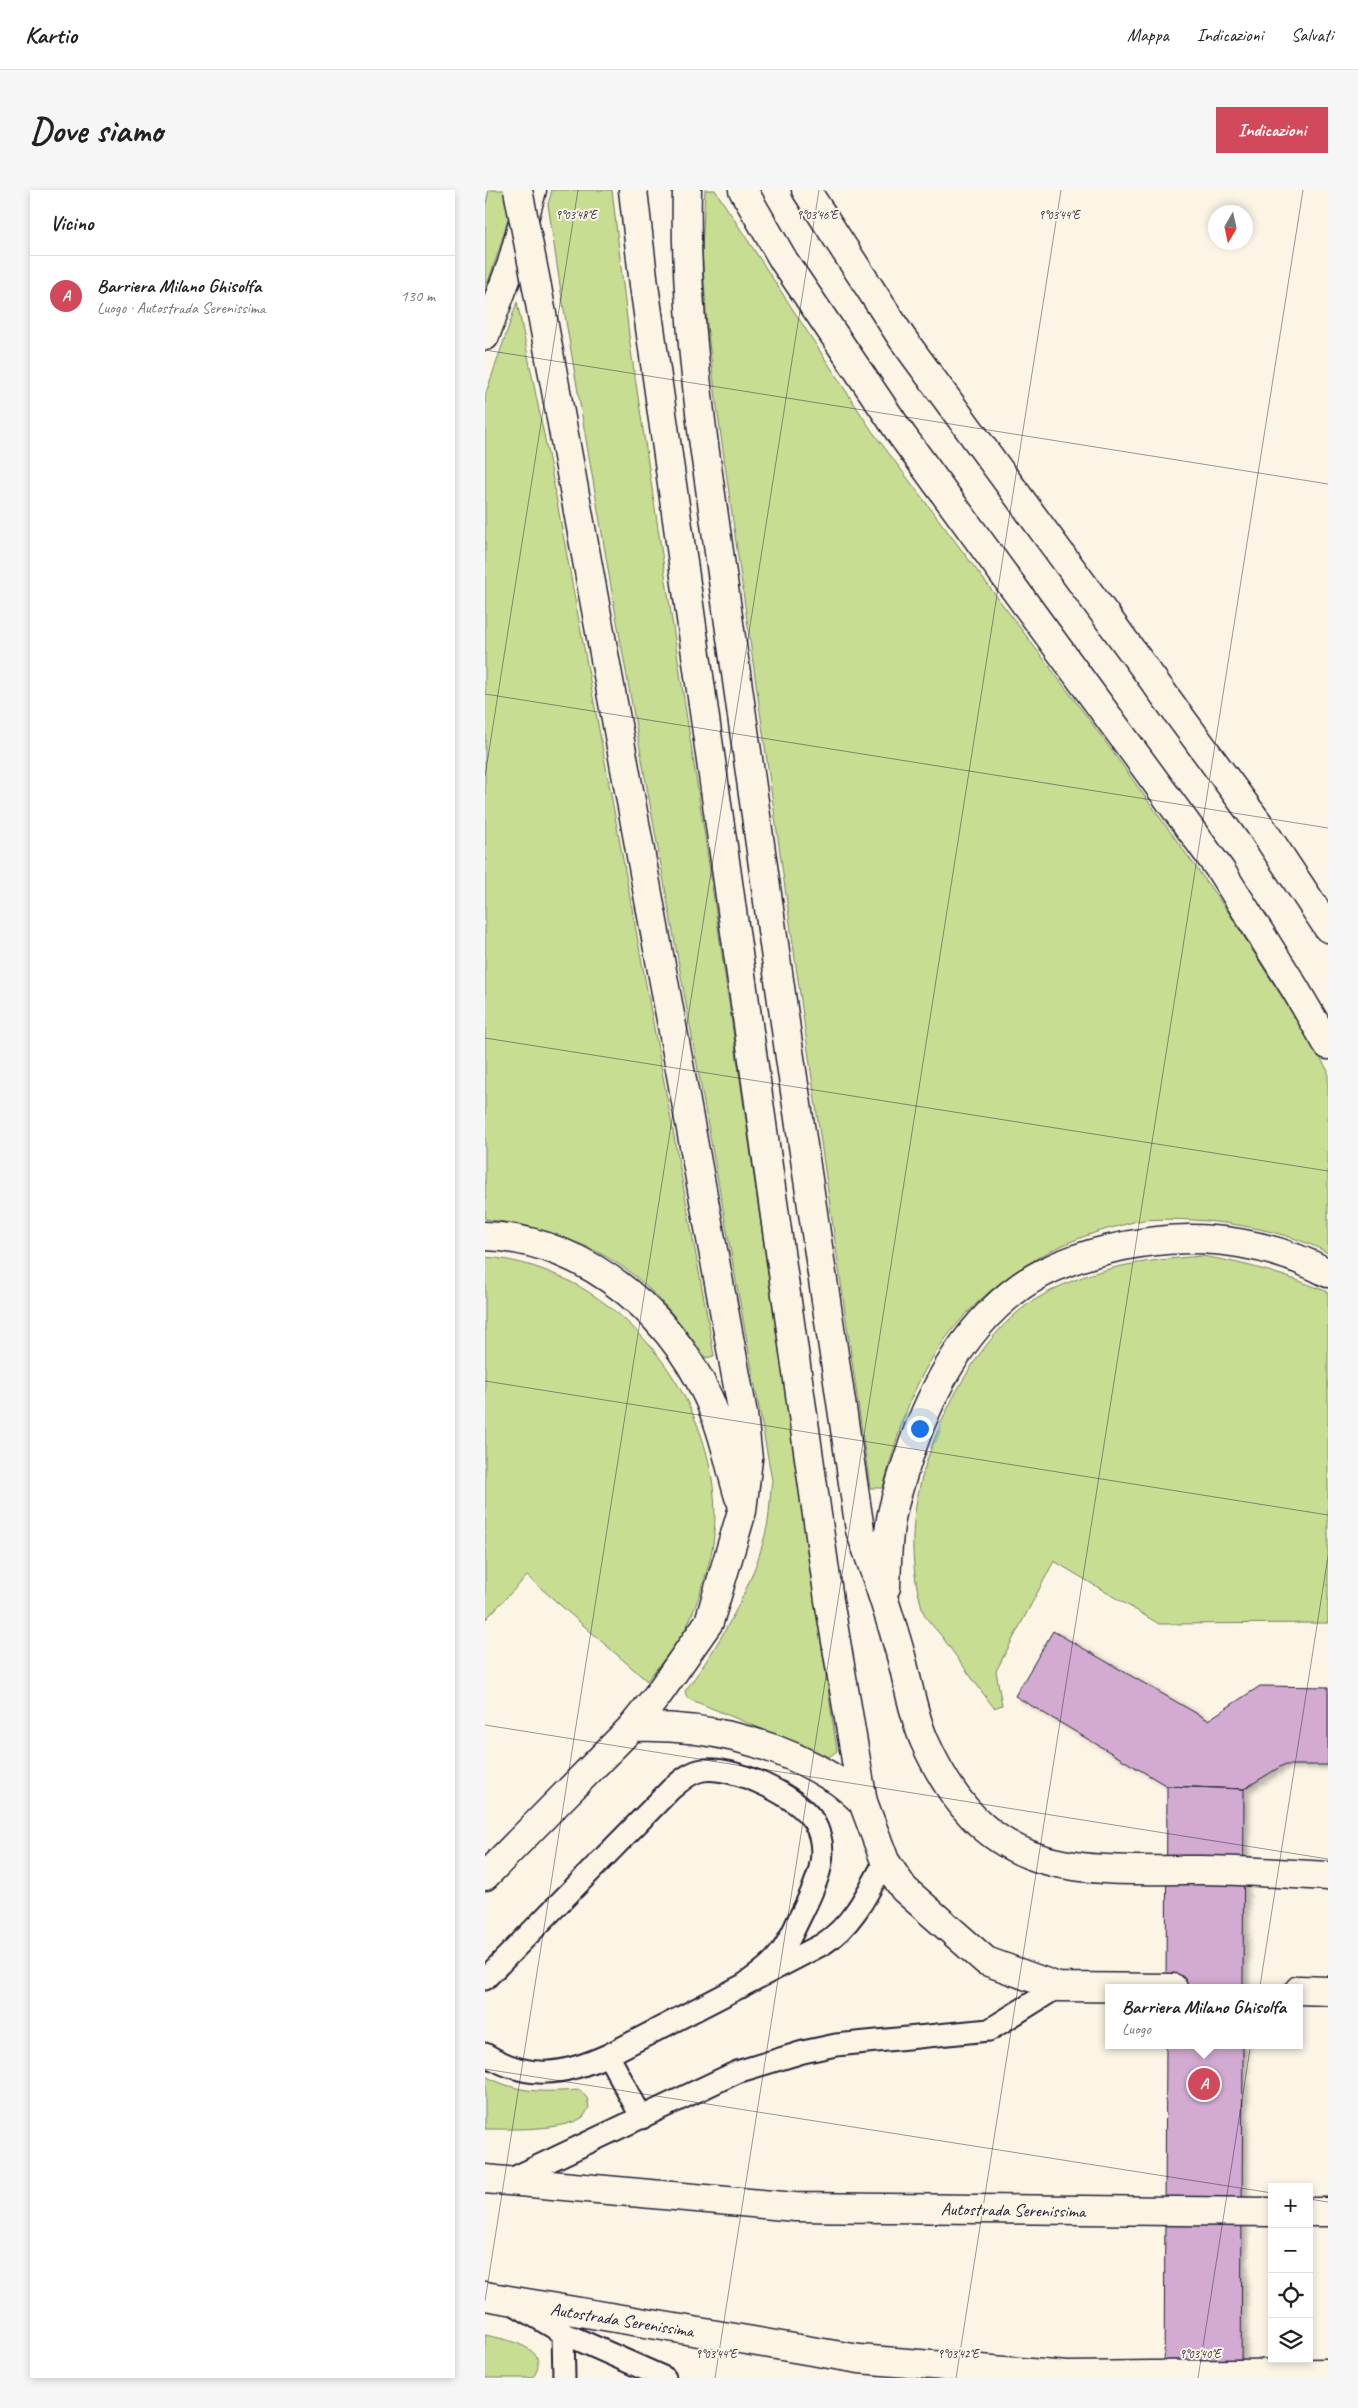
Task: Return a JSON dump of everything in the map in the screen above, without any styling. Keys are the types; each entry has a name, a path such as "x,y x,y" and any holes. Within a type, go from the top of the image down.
{"highway":[{"path":"485,1876 632,1727 663,1688 709,1622 742,1511 748,1459 743,1414 518,190"},
{"path":"485,336 512,263 532,190"},
{"path":"633,190 644,285 829,1600 863,1802 885,1861 904,1889 987,1961 1058,1988 1105,1988"},
{"path":"687,190 687,279 695,372 783,1011 860,1530 885,1598 923,1738 946,1783 961,1805 982,1827 1011,1847 1036,1858 1071,1866 1114,1871 1208,1870 1328,1876"},
{"path":"743,190 784,261 901,434 1221,871 1328,1045"},
{"path":"806,190 902,338 1259,824 1328,928"},
{"path":"485,1236 503,1236 537,1244 572,1257 599,1272 656,1318 679,1348 699,1380 716,1417 742,1511"},
{"path":"885,1598 891,1518 925,1410 943,1375 965,1342 990,1312 1022,1286 1061,1265 1112,1247 1168,1239 1207,1239 1247,1244 1285,1255 1328,1273"},
{"path":"632,1727 662,1726 735,1736 811,1765 836,1779 863,1802"},
{"path":"1303,1990 1328,1991"},
{"name":"Autostrada Serenissima","path":"497,2179 795,2207 1268,2212"},
{"path":"1313,2212 1328,2212"},
{"name":"Autostrada Serenissima","path":"496,2298 869,2360 1067,2376 1328,2373"}],"lane":[{"path":"485,1979 671,1790 688,1775 703,1770 725,1771 775,1790 799,1806 813,1821 820,1839 822,1858 819,1878 788,1942 779,1956 741,1987"},
{"path":"485,2054 500,2063 522,2070 542,2073 563,2072 608,2055 741,1987 837,1935 857,1912 885,1861"},
{"path":"497,2179 642,2118 737,2072 803,2052 836,2045 989,2030 1058,1988"},
{"path":"608,2055 642,2118"},
{"path":"496,2298 563,2333 665,2378"},
{"path":"563,2333 564,2378"}],"green space":[{"path":"489,190 516,190 485,291 485,207"},
{"path":"552,190 612,190 630,344 705,837 837,1751 829,1757 687,1698 685,1691 724,1633 746,1589 763,1544 768,1522 772,1480 616,616 561,292 548,204"},
{"path":"705,190 715,190 872,431 1091,722 1229,913 1328,1071 1328,1253 1296,1239 1261,1229 1180,1219 1136,1221 1083,1237 1056,1248 1005,1279 982,1298 961,1319 942,1343 926,1368 912,1397 883,1488 870,1488 718,415 707,326 702,250"},
{"path":"517,302 551,469 709,1326 714,1356 706,1358 660,1300 626,1269 589,1248 568,1239 548,1232 485,1219 485,396"},
{"path":"1202,1256 1266,1270 1328,1292 1328,1623 1159,1624 1054,1561 996,1671 1002,1705 994,1708 927,1618 917,1589 913,1555 914,1521 918,1493 926,1462 938,1430 970,1369 989,1342 1010,1319 1033,1301 1074,1280 1094,1273 1135,1263"},
{"path":"485,1257 534,1266 579,1286 619,1315 654,1350 682,1392 702,1438 713,1486 713,1546 707,1571 688,1624 675,1645 647,1681 527,1576 485,1620"},
{"path":"485,2076 521,2089 580,2090 587,2098 589,2107 583,2117 563,2125 521,2129 485,2129"},
{"path":"485,2335 526,2347 533,2352 537,2357 538,2368 532,2378 485,2378"}],"building":[{"path":"1053,1631 1208,1720 1260,1686 1328,1687 1328,1765 1283,1765 1244,1789 1167,1786 1015,1696"},
{"path":"1167,1786 1244,1789 1243,1984 1166,1984"},
{"path":"1166,2049 1243,2049 1241,2378 1164,2378"}],"place":[{"name":"Barriera Milano Ghisolfa","path":"1204,2084"}]}
